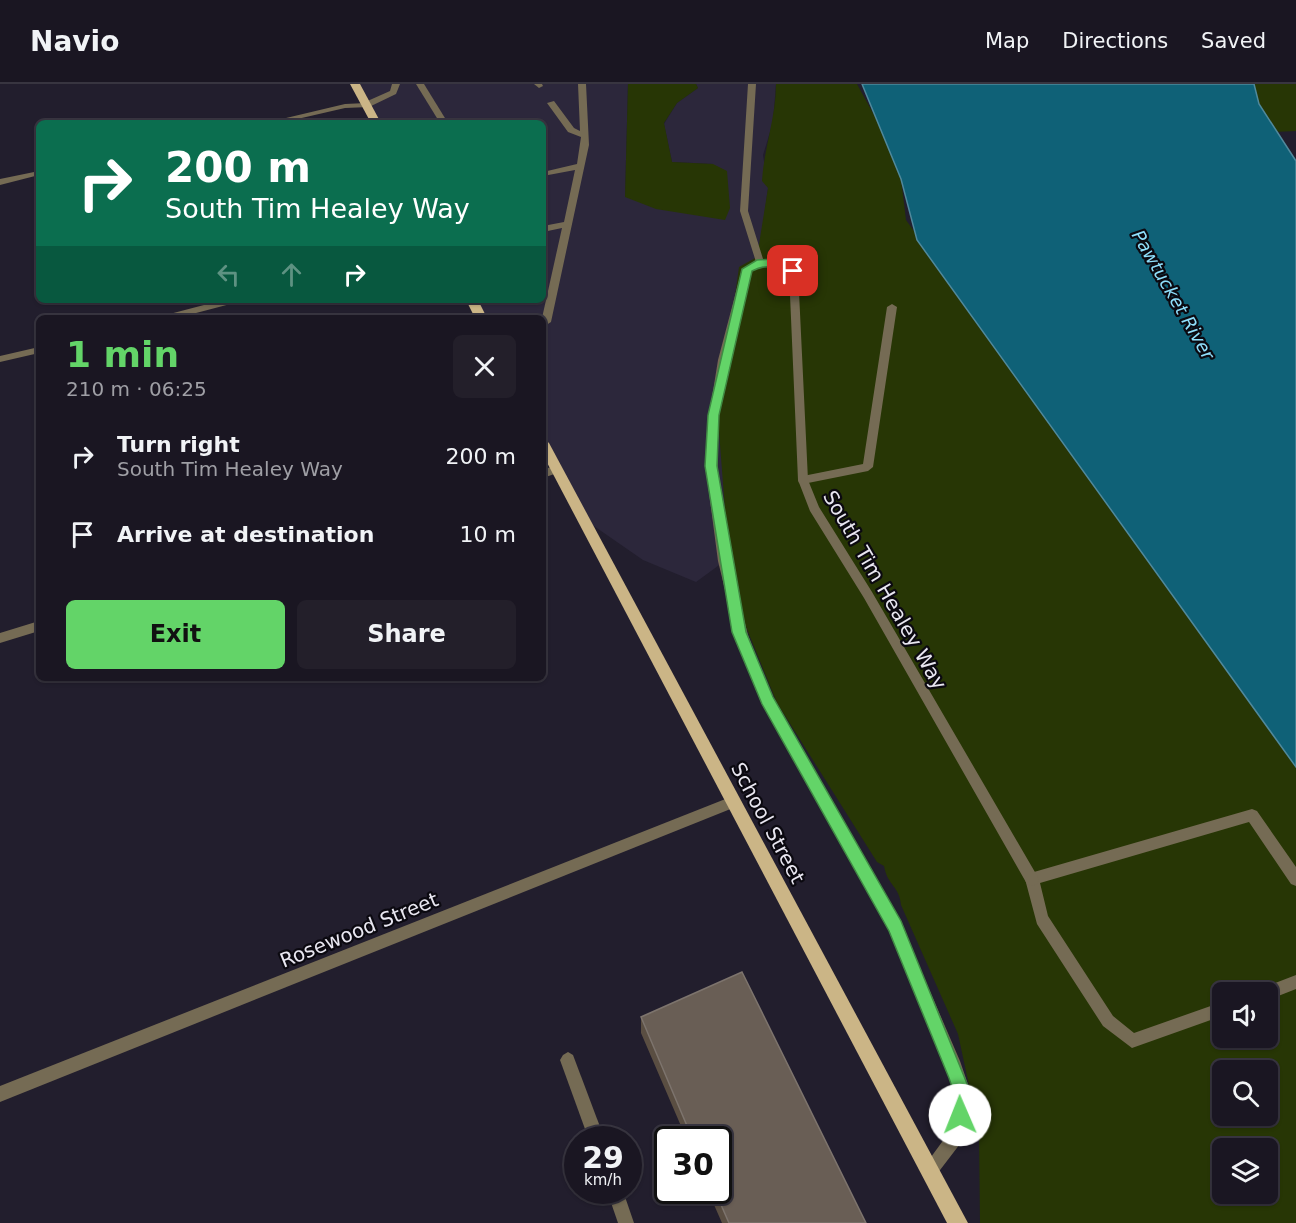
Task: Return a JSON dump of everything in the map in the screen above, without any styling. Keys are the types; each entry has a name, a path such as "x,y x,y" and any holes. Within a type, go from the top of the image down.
{"main road":[{"path":"355,84 374,120"},
{"name":"School Street","path":"546,455 550,471 733,802 931,1168 958,1223"}],"street":[{"path":"282,120 345,106 366,105 393,92 396,84"},
{"path":"420,84 442,120"},
{"path":"546,322 581,166 584,136 582,84"},
{"path":"752,84 744,211 760,262 747,269 714,415 711,466 723,552 739,632 766,700 896,927 964,1096 957,1134 931,1168"},
{"path":"551,103 571,130 584,136"},
{"path":"546,173 581,166"},
{"path":"0,182 36,174"},
{"path":"546,228 569,224"},
{"name":"South Tim Healey Way","path":"760,262 774,262 793,271 803,480 814,508 857,577 1032,879 1042,920 1108,1021 1132,1041 1212,1013"},
{"path":"546,298 550,308"},
{"path":"177,315 224,303"},
{"path":"803,480 867,467 892,308"},
{"path":"0,359 36,351"},
{"path":"0,638 36,628"},
{"name":"Rosewood Street","path":"0,1094 733,802"},
{"path":"1032,879 1252,815 1296,879"},
{"path":"1278,989 1296,982"},
{"path":"568,1059 592,1126"},
{"path":"619,1204 626,1223"}],"shaded area":[{"path":"357,84 628,84 625,197 713,164 672,162 664,124 677,103 698,88 696,84 776,84 773,122 763,155 768,188 724,511 729,562 722,563 696,582 643,560 591,524 546,445 546,315 480,315 474,303 546,303 546,120 377,120"}],"green space":[{"path":"628,84 696,84 698,88 677,103 664,123 672,162 713,164 727,171 730,208 725,220 656,209 625,197"},
{"path":"776,84 857,84 890,144 901,179 906,220 1296,756 1296,1223 980,1223 979,1132 958,1034 901,905 898,893 888,878 884,866 877,862 777,703 742,617 729,562 718,418 739,267 757,257 768,188 762,181 763,169"},
{"path":"1247,84 1296,84 1296,131 1274,132"}],"water":[{"name":"Pawtucket River","path":"862,84 1254,84 1259,104 1296,161 1296,767 917,240 901,179"}],"building":[{"path":"742,972 866,1223 729,1223 721,1204 732,1204 732,1126 687,1126 641,1017"}],"route":[{"path":"793,271 774,262 760,262 747,269 737,305 714,415 711,466 723,552 739,632 750,663 766,700 896,927 958,1078 964,1096 960,1115"}]}
